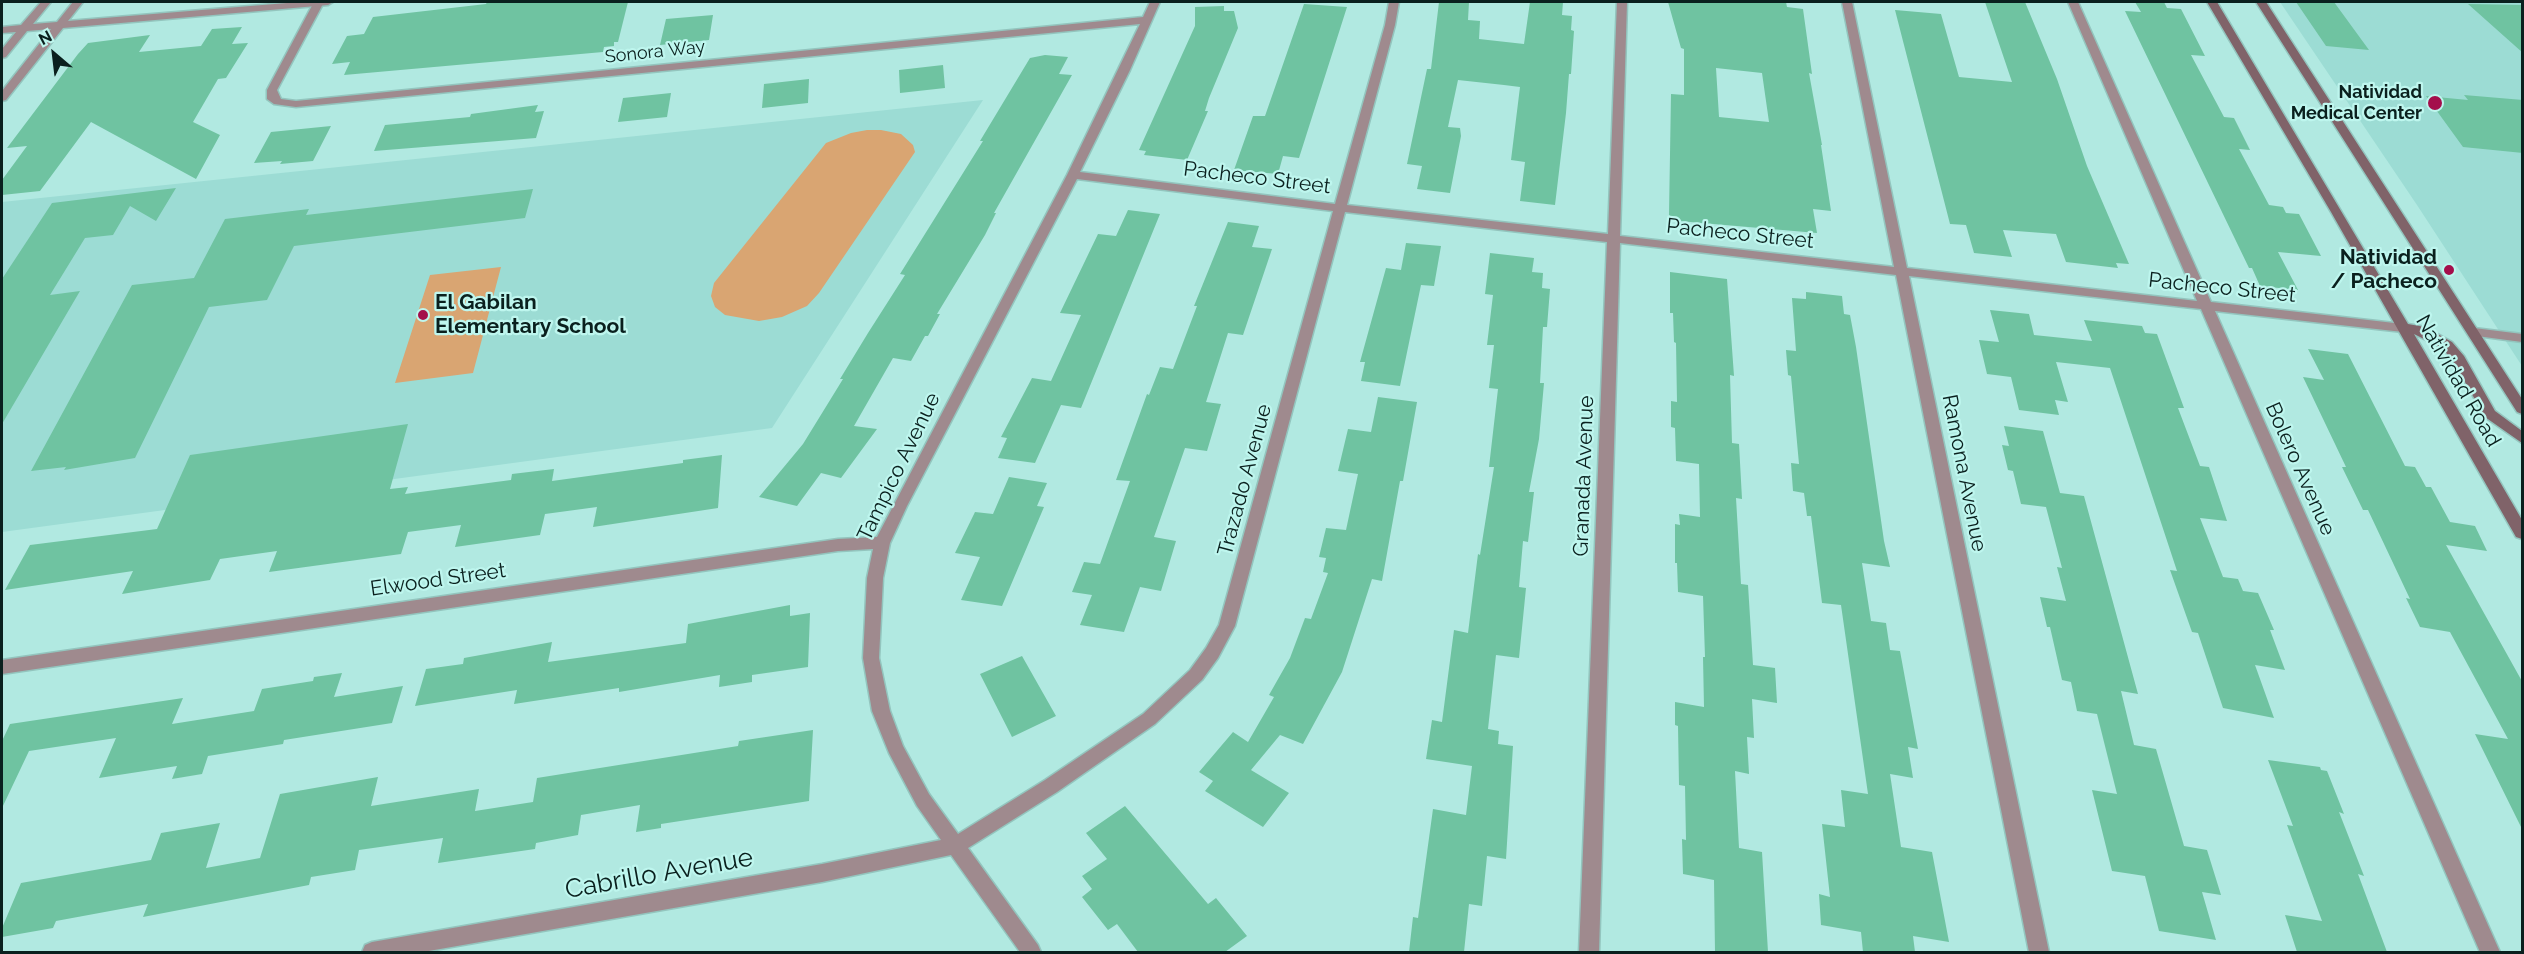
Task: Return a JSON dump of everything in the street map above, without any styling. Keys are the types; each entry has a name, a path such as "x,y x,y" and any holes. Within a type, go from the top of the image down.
{"main road":[{"name":"Natividad Road","path":"2212,2 2523,533"},
{"name":"Natividad Road","path":"2261,2 2523,409"},
{"path":"2403,328 2420,330 2447,345 2459,359 2490,414 2523,438"}],"street":[{"path":"2,55 46,2"},
{"path":"2,98 78,2"},
{"path":"2,30 323,2"},
{"name":"Sonora Way","path":"323,2 272,90 273,99 278,102 296,104 1148,20"},
{"name":"Tampico Avenue","path":"1031,952 954,846 912,781 895,748 877,692 871,658 875,578 882,543 899,506 1072,175 1155,2"},
{"name":"Trazado Avenue","path":"954,846 1051,786 1149,719 1189,682 1212,653 1227,626 1394,2"},
{"name":"Granada Avenue","path":"1589,952 1622,2"},
{"name":"Ramona Avenue","path":"1847,2 2039,952"},
{"name":"Bolero Avenue","path":"2073,2 2490,952"},
{"name":"Pacheco Street","path":"1072,175 1340,208 2403,328"},
{"path":"2474,332 2523,338"},
{"name":"Elwood Street","path":"2,667 838,545 882,543"},
{"name":"Cabrillo Avenue","path":"372,952 822,873 954,846"}],"shaded area":[{"name":"Natividad Medical Center","path":"2280,2 2522,2 2522,366 2417,205"},
{"name":"El Gabilan Elementary School","path":"983,100 772,428 2,532 2,202"},
{"path":"867,130 901,134 913,145 915,152 819,293 807,306 782,317 759,321 725,315 715,307 711,296 714,283 826,143 851,133"},
{"path":"501,267 473,373 395,383 430,275"}],"building":[{"path":"487,2 628,2 618,42 614,42 614,46 604,47 603,52 344,75 350,62 332,64 347,36 364,34 373,17 486,4"},
{"path":"1439,2 1469,2 1468,20 1480,21 1479,39 1524,44 1530,2 1563,2 1562,15 1572,16 1571,30 1574,31 1571,74 1569,74 1555,205 1520,201 1525,162 1511,160 1520,87 1504,85 1458,80 1448,127 1460,128 1461,136 1450,193 1417,189 1422,166 1407,164 1427,69 1431,69"},
{"path":"1668,2 1786,2 1787,7 1803,9 1812,74 1809,73 1831,211 1813,209 1817,233 1679,221 1669,215 1671,94 1684,95 1684,49 1681,48","holes":["1716,68 1762,73 1769,122 1719,117"]},
{"path":"1985,2 2025,2 2057,79 2087,166 2129,264 2116,263 2118,268 2066,262 2056,234 2003,230 2012,257 1974,253 1966,225 1950,224 1895,10 1941,14 1959,77 2012,82"},
{"path":"2135,2 2164,2 2167,8 2181,9 2205,56 2191,55 2224,117 2234,118 2250,150 2239,149 2269,205 2283,207 2286,213 2299,214 2321,256 2278,252 2298,290 2260,286 2252,268 2249,268 2125,11 2141,12"},
{"path":"2296,2 2334,2 2369,50 2326,46"},
{"path":"1304,4 1347,7 1299,158 1283,156 1278,174 1234,170 1253,116 1265,116"},
{"path":"2468,4 2523,5 2523,53"},
{"path":"1224,6 1224,11 1234,11 1238,28 1209,98 1205,111 1208,111 1187,160 1144,155 1146,151 1139,150 1195,26 1195,7"},
{"path":"713,15 709,40 660,45 666,19"},
{"path":"242,27 232,44 248,43 226,78 218,79 193,122 220,135 196,179 91,122 40,191 2,195 2,180 27,146 7,148 88,43 150,35 139,52 201,46 212,29"},
{"path":"1045,55 1068,57 1059,74 1072,75 994,213 996,213 985,235 937,314 940,314 928,336 925,336 911,361 893,358 854,426 877,429 841,478 821,473 797,506 759,497 803,444 843,379 840,379 905,275 900,274 983,141 980,141 1030,58"},
{"path":"943,65 945,88 900,93 899,70"},
{"path":"809,79 808,103 762,108 764,84"},
{"path":"671,93 667,117 618,122 623,98"},
{"path":"2464,95 2523,100 2523,153 2463,147 2426,96 2468,100"},
{"path":"538,105 535,112 544,111 536,138 374,151 385,125 470,117 471,114"},
{"path":"331,126 313,161 280,164 282,161 254,163 271,132"},
{"path":"176,188 156,221 130,206 113,235 85,238 50,295 80,291 2,424 2,279 52,203"},
{"path":"533,189 525,218 294,246 267,300 209,307 135,458 64,470 66,467 31,471 132,285 194,278 225,219 309,209 306,215"},
{"path":"1128,210 1160,214 1081,408 1061,405 1035,463 998,458 1007,438 1001,437 1032,378 1051,381 1081,315 1060,313 1098,234 1116,236"},
{"path":"1228,222 1259,226 1252,247 1272,249 1243,335 1228,333 1206,402 1221,404 1207,451 1185,448 1154,537 1176,541 1161,591 1140,587 1124,632 1080,625 1092,595 1072,592 1084,562 1100,564 1130,481 1116,480 1147,394 1149,395 1160,367 1173,369 1197,306 1194,306"},
{"path":"1406,243 1441,246 1434,286 1421,285 1400,386 1361,381 1365,362 1360,362 1386,268 1401,270"},
{"path":"1490,253 1534,258 1532,272 1543,273 1542,288 1550,289 1547,327 1543,327 1540,383 1544,383 1539,439 1529,492 1534,492 1528,542 1523,541 1519,587 1526,588 1519,658 1496,655 1488,729 1499,731 1498,744 1513,746 1506,859 1487,856 1482,906 1469,904 1464,952 1409,952 1413,917 1418,918 1433,809 1466,815 1472,766 1426,759 1432,720 1442,722 1454,630 1468,633 1478,554 1480,555 1494,467 1489,467 1498,389 1489,388 1494,345 1487,345 1493,295 1485,294"},
{"path":"1670,272 1727,279 1734,376 1730,375 1732,443 1739,444 1742,499 1736,498 1741,584 1748,585 1753,665 1775,668 1777,703 1752,699 1754,738 1747,737 1749,774 1735,771 1739,848 1762,852 1768,952 1715,952 1714,880 1683,874 1682,839 1686,840 1685,786 1679,785 1678,726 1675,725 1675,702 1704,707 1703,657 1705,657 1703,596 1678,592 1677,563 1675,563 1675,524 1680,525 1679,514 1700,517 1699,464 1676,461 1675,428 1671,427 1671,401 1677,402 1676,343 1674,342 1673,313 1670,313"},
{"path":"1806,292 1842,296 1844,314 1850,315 1856,347 1884,541 1890,567 1862,563 1871,621 1886,623 1890,650 1900,651 1918,749 1908,747 1913,778 1890,774 1901,847 1932,852 1949,942 1913,936 1915,952 1863,952 1861,932 1821,925 1819,894 1830,897 1822,824 1845,827 1841,790 1868,794 1841,605 1822,603 1811,516 1807,516 1804,493 1793,491 1791,463 1799,464 1791,376 1788,375 1786,350 1796,351 1792,298 1806,299"},
{"path":"1990,310 2029,314 2034,335 2092,341 2084,320 2142,326 2145,333 2157,334 2184,408 2178,408 2200,466 2209,467 2227,521 2200,518 2223,577 2238,579 2243,591 2258,593 2274,630 2270,630 2285,670 2255,665 2274,718 2223,708 2198,633 2192,632 2170,570 2177,571 2110,368 2056,362 2068,402 2055,400 2059,415 2019,410 2011,377 1987,374 1979,340 1999,342"},
{"path":"2308,349 2348,354 2405,466 2415,467 2426,487 2431,487 2450,522 2475,526 2487,551 2446,545 2523,683 2523,831 2475,734 2508,739 2450,632 2420,627 2406,598 2410,599 2368,510 2363,510 2342,467 2346,467 2303,377 2324,380"},
{"path":"1378,397 1417,402 1382,581 1372,579 1342,672 1303,744 1280,735 1251,770 1289,793 1263,827 1205,791 1213,781 1199,772 1233,732 1248,742 1274,697 1269,695 1290,658 1305,618 1311,619 1328,573 1323,572 1326,558 1319,557 1326,528 1346,530 1358,474 1338,471 1348,429 1371,432"},
{"path":"408,424 390,489 408,487 405,494 511,480 512,474 554,469 552,481 683,463 683,460 722,455 718,508 593,527 597,507 545,514 540,535 455,547 461,525 408,532 401,554 269,572 277,551 220,559 210,580 122,594 133,571 5,590 30,545 157,529 190,455"},
{"path":"2004,426 2043,431 2060,493 2084,496 2138,694 2121,691 2134,745 2156,749 2184,846 2207,850 2221,895 2202,892 2216,940 2159,931 2145,876 2112,871 2092,790 2117,794 2097,714 2077,711 2071,682 2062,680 2050,627 2047,627 2040,597 2066,601 2057,567 2062,568 2046,507 2021,504 2013,471 2008,470 2002,445 2009,446"},
{"path":"1009,477 1047,483 1037,506 1044,507 1002,606 961,600 980,557 955,553 975,512 993,514"},
{"path":"790,605 790,616 810,613 808,667 752,675 752,682 719,687 720,675 619,692 619,688 514,704 517,690 415,706 426,669 463,664 464,658 552,642 548,662 686,643 688,624"},
{"path":"1022,656 1056,716 1012,737 980,674"},
{"path":"342,673 334,697 403,686 392,723 284,740 283,744 208,756 202,774 172,779 177,766 99,778 116,738 29,751 2,808 2,741 10,724 183,698 172,724 254,711 262,689 313,681 314,677"},
{"path":"813,730 809,801 661,824 661,828 636,832 640,805 581,815 578,835 536,843 535,849 438,863 443,838 359,850 355,870 311,877 309,885 143,917 148,904 56,921 53,928 2,937 2,928 21,883 151,860 161,833 220,823 206,868 260,858 280,794 378,777 371,806 479,789 475,811 533,802 537,778 738,746 739,741"},
{"path":"2268,760 2320,767 2321,770 2327,771 2344,814 2339,812 2364,876 2358,874 2387,952 2297,952 2285,915 2322,921 2287,825 2293,826"},
{"path":"1125,806 1208,904 1216,898 1247,936 1225,952 1138,952 1117,924 1108,930 1082,897 1092,889 1082,876 1107,859 1086,833"}],"place":[{"name":"Natividad Medical Center","path":"2435,103"},
{"name":"Natividad / Pacheco","path":"2449,270"},
{"name":"El Gabilan Elementary School","path":"423,315"}]}
